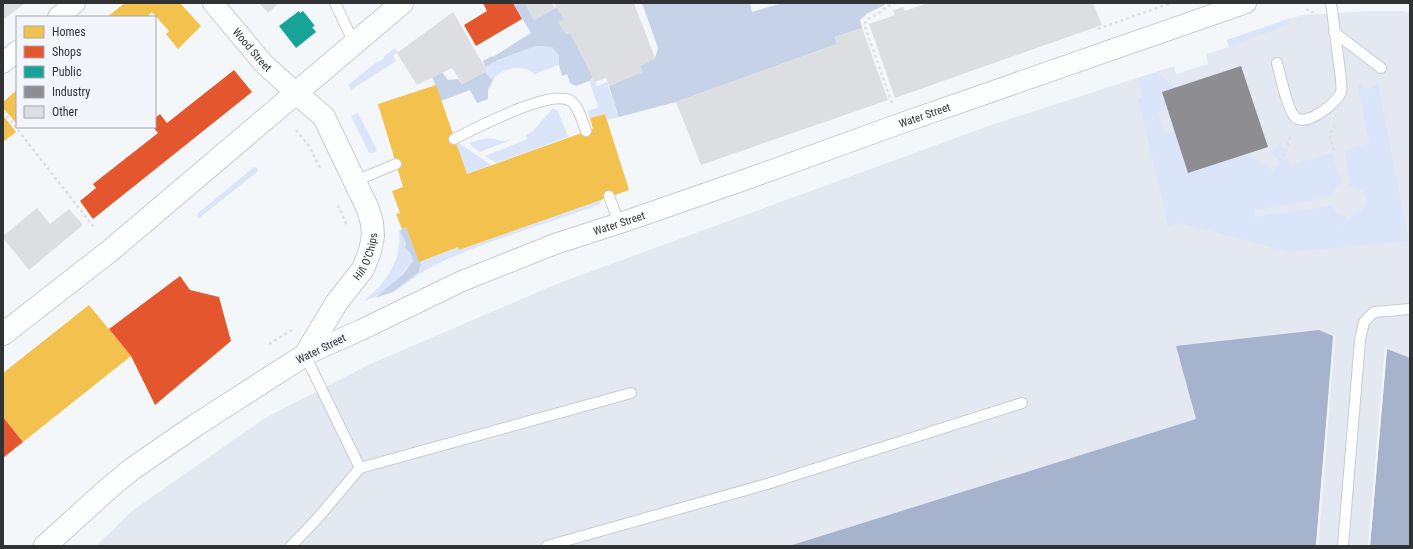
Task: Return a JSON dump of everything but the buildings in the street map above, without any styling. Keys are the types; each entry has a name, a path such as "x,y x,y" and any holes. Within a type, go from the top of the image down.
{"street":[{"path":"59,16 75,3"},
{"name":"Wood Street","path":"213,3 264,64 295,92"},
{"path":"3,334 110,250 402,3"},
{"name":"Water Street","path":"45,546 132,469 196,425 305,355 484,272 555,244 747,179 899,124 1246,3"},
{"path":"3,63 16,52"},
{"name":"Hill O'Chips","path":"295,92 324,117 368,209 372,223 373,236 370,251 363,269 336,302 305,355"}],"lane":[{"path":"335,3 354,43"},
{"path":"1277,63 1290,110 1296,118 1309,120 1336,100 1341,91 1341,80 1331,3"},
{"path":"1334,32 1381,68"},
{"path":"454,139 508,112 554,98 562,98 572,102 577,108 586,131"},
{"path":"355,181 396,164"},
{"path":"609,196 618,223"},
{"path":"1343,546 1360,340 1364,322 1374,312 1410,309"},
{"path":"305,355 360,468"},
{"path":"291,546 316,520 360,468 631,392"},
{"path":"547,546 767,484 1022,403"}],"path":[{"path":"892,103 864,24 868,19 888,6 896,3"},
{"path":"1098,29 1171,3"},
{"path":"3,111 16,128"},
{"path":"1279,160 1285,154 1296,118"},
{"path":"16,128 92,226"},
{"path":"296,130 311,151 323,174"},
{"path":"335,198 348,231"}],"shaded area":[{"path":"513,3 525,3 534,20 557,7 564,20 559,22 566,34 570,33 593,77 589,81 576,86 570,83 567,74 562,76 559,65 559,56 552,47 536,46 498,60 485,67 483,61 492,56 493,57 531,33"},
{"path":"642,3 750,3 752,12 782,3 886,3 868,13 860,20 862,28 835,37 837,44 676,102 619,117 609,86 642,72 640,66 655,58 658,48"},
{"path":"1371,11 1401,11 1410,13 1410,358 1387,349 1370,546 1316,546 1176,346 1196,419 789,546 96,546 132,511 265,418 368,365 559,283 991,125 1174,66 1176,74 1208,64 1206,54 1229,47 1227,40 1288,19 1303,15"},
{"path":"1288,19 1290,20 1290,24 1229,47 1227,40"},
{"path":"536,46 552,47 559,56 559,65 535,74 525,69 513,68 501,72 493,80 485,72 487,71 485,67 498,60"},
{"path":"395,48 398,52 393,56 396,61 351,90 348,85"},
{"path":"442,72 448,80 458,79 462,84 485,72 493,80 488,90 488,99 477,103 470,90 441,101 432,77"},
{"path":"1158,72 1175,88 1162,92 1167,109 1158,113 1165,133 1175,131 1189,173 1249,153 1262,165 1264,163 1273,171 1280,162 1272,154 1280,142 1290,165 1332,153 1342,183 1333,190 1331,197 1254,210 1255,217 1332,206 1339,214 1349,217 1333,238 1354,213 1359,212 1365,204 1365,195 1362,190 1357,187 1350,186 1344,150 1369,143 1357,82 1364,89 1367,87 1369,89 1378,84 1409,241 1290,252 1179,223 1169,227 1138,99 1143,96 1138,78"},
{"path":"593,77 597,86 607,82 619,117 607,120 605,114 590,118 587,111 597,108 598,106 589,81"},
{"path":"553,108 558,111 568,137 496,163 485,156 527,139 526,135 533,131"},
{"path":"358,113 377,150 376,152 369,153 351,116"},
{"path":"488,138 504,141 513,139 480,152 472,147 470,142"},
{"path":"455,143 459,143 491,165 467,174"},
{"path":"254,167 258,169 257,172 202,216 199,218 197,217 198,213"},
{"path":"602,199 600,204 596,206 456,255 431,267 393,292 419,272 421,268 419,262 458,247 460,250"},
{"path":"406,227 421,265 419,272 393,292 375,298 403,274 413,261 410,253 405,248 406,243 400,232"},
{"path":"402,229 400,232 406,243 405,248 410,253 413,261 385,290 364,301 380,286 391,270 398,252 399,230"},
{"path":"1319,330 1333,336 1316,546 789,546 1196,419 1176,346"},
{"path":"1387,349 1410,358 1410,546 1370,546"}],"pier":[{"path":"1334,334 1318,546 1316,546"},
{"path":"1385,347 1387,347 1370,546 1368,546"}]}
